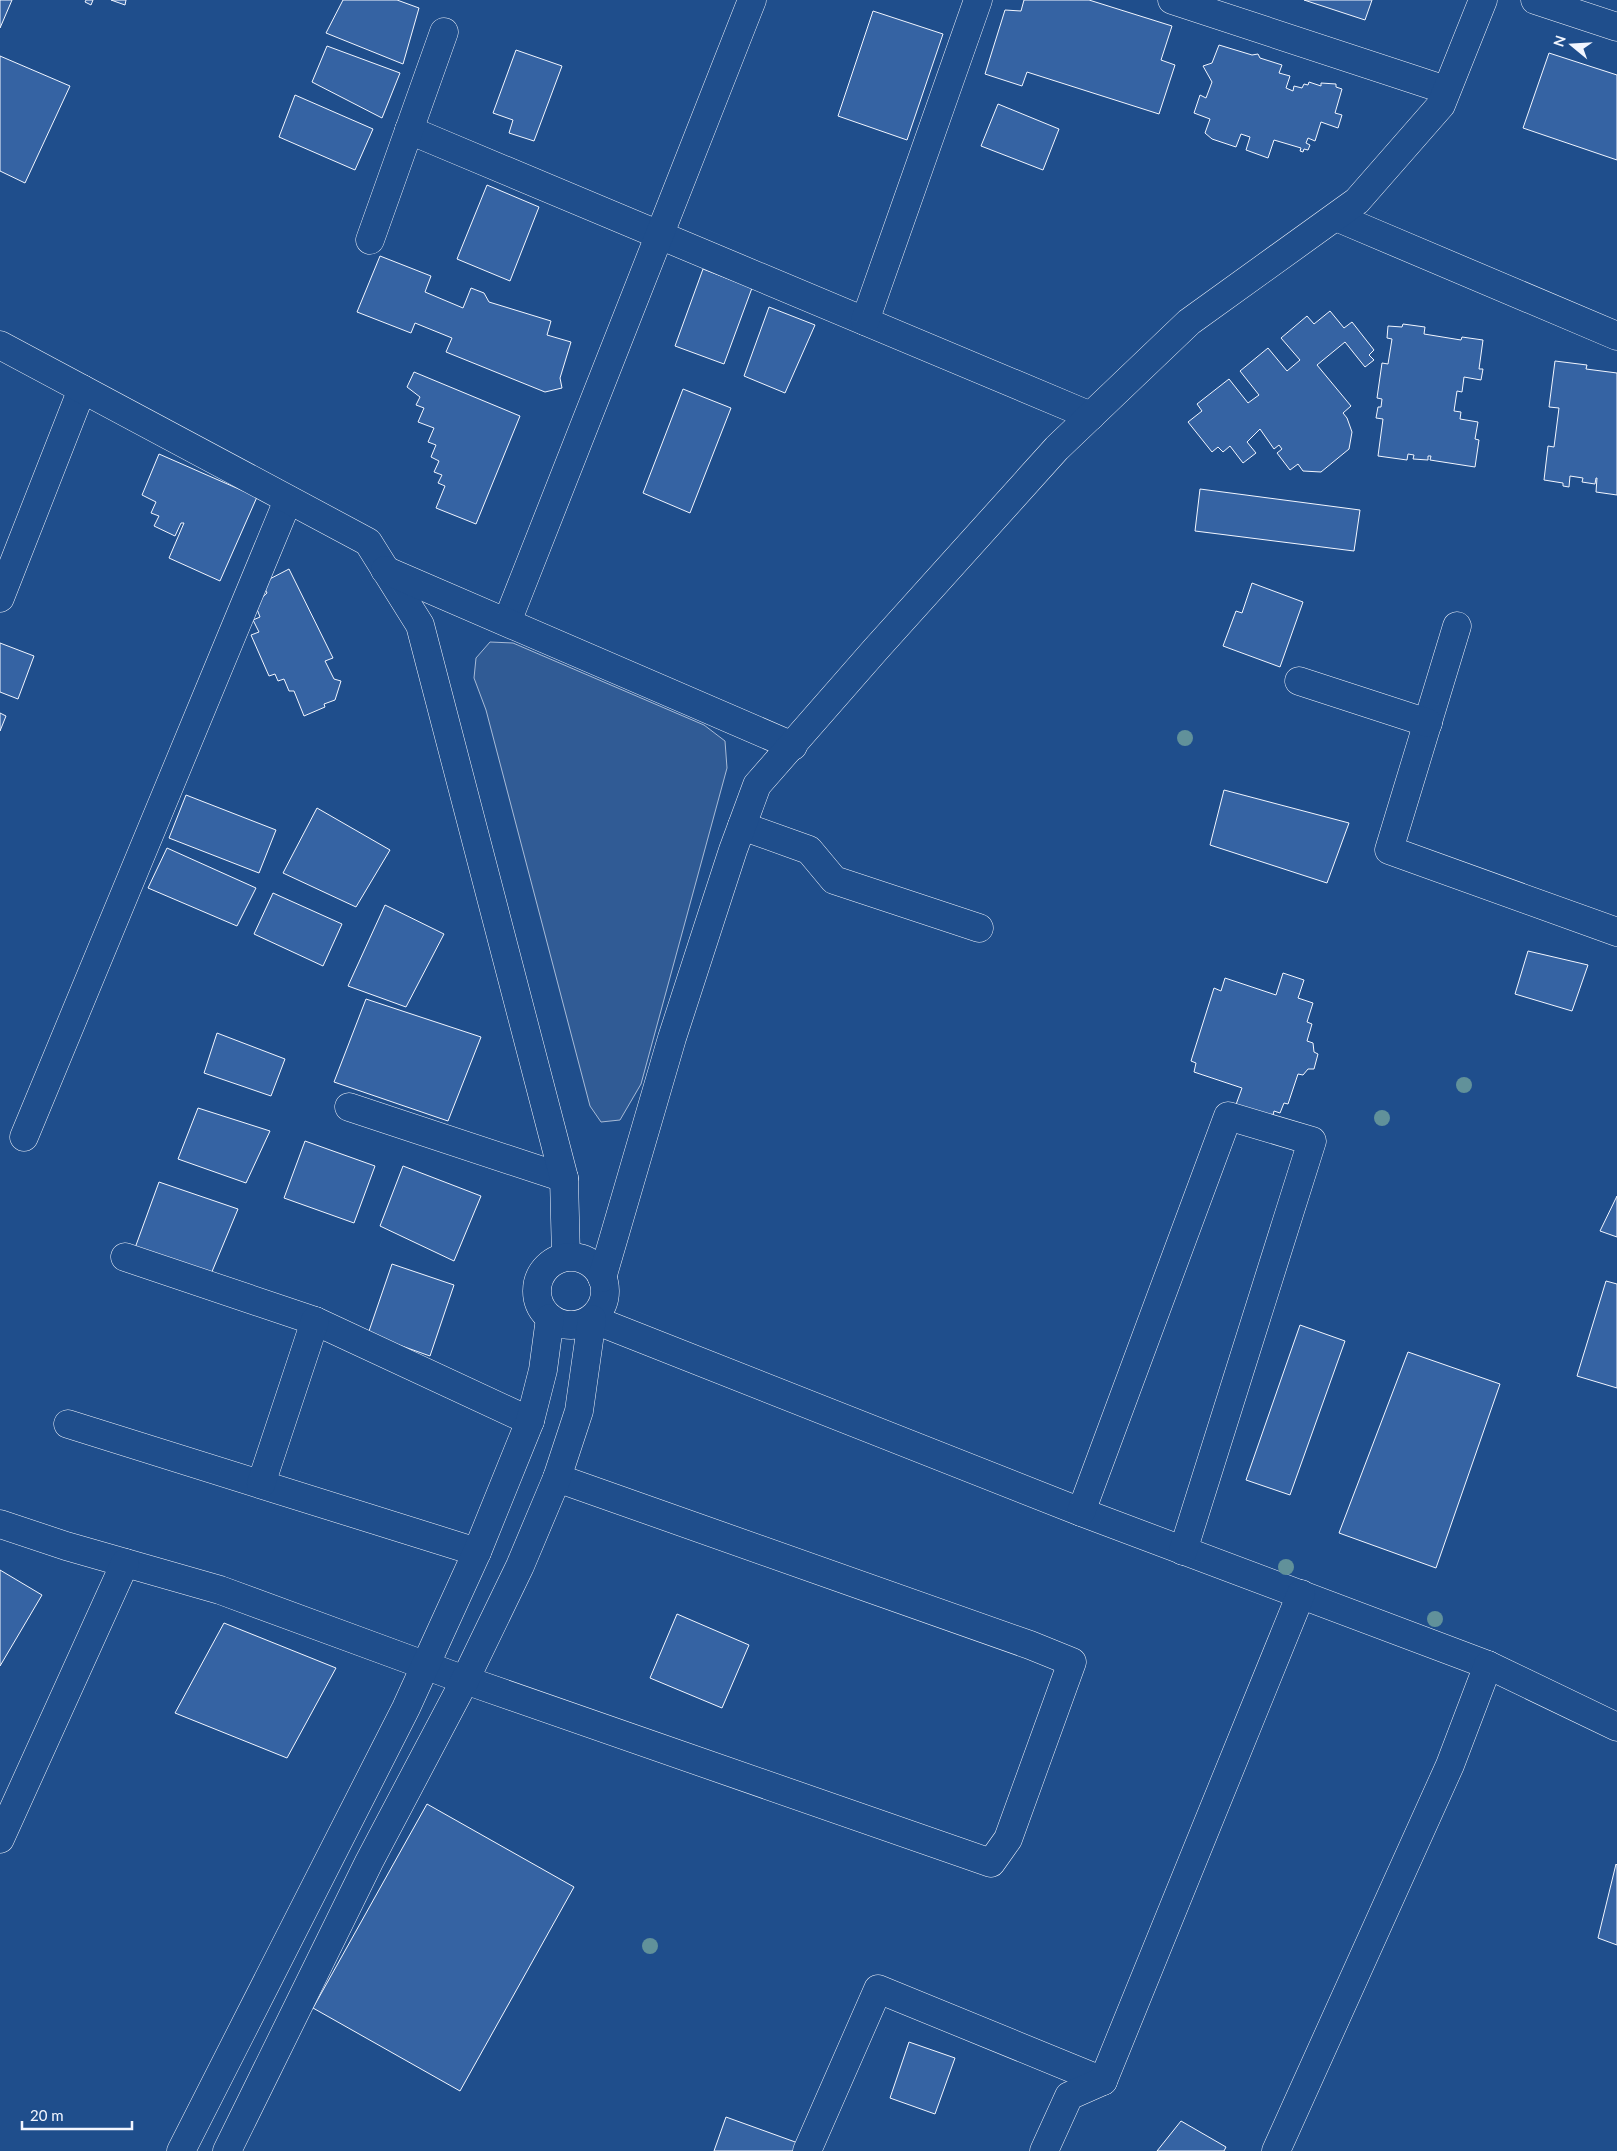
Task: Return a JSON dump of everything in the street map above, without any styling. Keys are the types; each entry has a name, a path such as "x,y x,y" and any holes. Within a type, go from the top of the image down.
{"street":[{"path":"507,622 661,236 752,0"},
{"path":"865,321 978,0"},
{"path":"1172,0 1446,90"},
{"path":"602,1278 672,1038 757,785 876,649 1057,448 1189,322 1357,201 1441,105 1483,0"},
{"path":"1535,0 1617,27"},
{"path":"370,240 444,32"},
{"path":"410,130 1091,416"},
{"path":"1336,217 1617,336"},
{"path":"0,345 368,542 420,625 564,1178 566,1257"},
{"path":"0,598 82,389"},
{"path":"24,1137 288,500"},
{"path":"385,570 793,746"},
{"path":"1457,626 1389,850 1617,932"},
{"path":"1300,681 1428,723"},
{"path":"742,826 809,850 834,880 979,928"},
{"path":"349,1107 564,1178"},
{"path":"1081,1512 1228,1116 1312,1141 1183,1551"},
{"path":"125,1257 315,1321 530,1421"},
{"path":"227,2151 369,1862 465,1680 520,1566 557,1478 579,1411 592,1319 604,1300 605,1288 596,1268 588,1261 566,1257 555,1261 540,1278 537,1288 542,1310 559,1324 570,1326 582,1324 592,1319 1081,1512 1488,1665 1617,1727"},
{"path":"181,2151 425,1666 477,1552 530,1421 543,1370 550,1318"},
{"path":"261,1484 315,1321"},
{"path":"68,1424 477,1552"},
{"path":"0,1524 66,1546 220,1590 425,1666 991,1863 1008,1839 1072,1662 1030,1645 557,1478"},
{"path":"0,1839 125,1563"},
{"path":"1044,2151 1069,2096 1104,2081 1301,1594"},
{"path":"1276,2151 1450,1765 1488,1665"},
{"path":"807,2151 878,1989 1104,2081"}],"shaded area":[{"path":"490,642 513,643 704,725 725,741 727,768 641,1084 620,1120 601,1122 590,1106 486,710 474,678 476,658"}],"building":[{"path":"0,0 12,0 0,28"},
{"path":"86,0 93,0 91,5 85,2"},
{"path":"111,0 126,0 125,5"},
{"path":"343,0 397,0 419,8 403,64 326,33"},
{"path":"1024,0 1089,0 1172,26 1161,60 1175,65 1159,114 1027,72 1022,86 985,74 1005,10 1021,11"},
{"path":"1304,0 1372,0 1365,20"},
{"path":"873,11 943,34 907,140 838,116"},
{"path":"1219,45 1252,55 1258,54 1260,58 1282,65 1279,73 1290,76 1286,88 1293,91 1294,86 1302,88 1304,84 1308,85 1309,82 1321,86 1321,83 1336,84 1336,87 1342,89 1335,113 1342,115 1338,128 1321,122 1315,141 1308,138 1306,143 1310,145 1308,150 1304,149 1303,152 1300,151 1301,148 1274,140 1268,158 1246,150 1250,137 1241,134 1236,147 1212,139 1205,133 1210,119 1194,113 1200,95 1206,98 1212,82 1203,66 1212,63"},
{"path":"327,46 400,73 382,118 312,82"},
{"path":"516,50 562,66 534,141 509,133 513,120 493,113"},
{"path":"1549,53 1617,75 1617,160 1523,128"},
{"path":"0,56 70,86 25,183 0,171"},
{"path":"295,95 373,129 355,170 279,137"},
{"path":"998,104 1059,129 1043,170 981,146"},
{"path":"487,185 539,207 510,281 457,259"},
{"path":"380,256 431,276 425,292 463,308 471,288 484,293 489,302 551,321 547,335 571,342 560,378 562,388 545,392 446,352 452,338 415,323 411,333 357,312"},
{"path":"703,269 752,288 724,364 675,346"},
{"path":"769,307 815,325 785,393 744,376"},
{"path":"1330,311 1344,328 1352,322 1374,350 1369,355 1374,360 1365,367 1345,342 1317,365 1351,406 1343,413 1352,432 1349,449 1321,472 1303,471 1298,464 1290,470 1277,453 1282,449 1279,445 1274,449 1260,429 1247,442 1256,453 1243,463 1230,446 1223,452 1218,447 1212,452 1188,422 1202,411 1197,404 1229,379 1248,403 1259,395 1240,371 1268,348 1287,371 1300,360 1281,338 1307,316 1314,324"},
{"path":"1403,324 1425,327 1424,334 1461,340 1462,337 1483,340 1479,369 1483,369 1481,380 1464,377 1462,392 1457,391 1454,411 1461,412 1460,419 1478,422 1475,439 1479,440 1475,467 1430,460 1431,456 1428,456 1428,460 1413,459 1414,455 1408,454 1407,460 1378,456 1383,419 1376,418 1382,399 1377,398 1382,363 1388,364 1392,339 1387,338 1388,326 1402,327"},
{"path":"1555,361 1587,365 1586,369 1617,373 1617,495 1596,492 1597,478 1595,484 1582,482 1583,478 1570,476 1569,487 1563,486 1563,483 1544,480 1548,446 1554,447 1559,408 1549,407"},
{"path":"414,372 520,416 476,524 436,508 445,486 438,483 442,475 434,472 439,461 431,457 436,445 428,442 434,428 418,422 424,408 416,405 420,397 407,387"},
{"path":"683,389 731,408 690,513 643,493"},
{"path":"159,454 257,497 220,581 169,558 184,523 181,523 175,536 154,526 159,516 151,513 156,502 142,495"},
{"path":"1200,489 1360,510 1354,551 1195,531"},
{"path":"289,569 333,658 325,661 334,679 341,681 335,700 324,704 325,707 304,716 294,691 289,691 284,679 278,681 275,674 269,676 251,635 259,632 253,620 260,617 255,604 267,593 262,583"},
{"path":"1252,583 1303,602 1280,667 1223,646 1236,611 1242,613"},
{"path":"0,643 34,656 18,699 0,692"},
{"path":"0,713 6,716 0,731"},
{"path":"1224,790 1349,823 1327,883 1210,845"},
{"path":"186,795 276,830 259,873 169,838"},
{"path":"317,808 390,850 356,907 283,873"},
{"path":"167,848 256,888 237,926 148,888"},
{"path":"273,893 342,924 323,966 254,934"},
{"path":"385,905 444,934 406,1007 348,986"},
{"path":"1528,951 1588,965 1572,1011 1515,994"},
{"path":"1283,973 1304,980 1298,998 1313,1003 1307,1022 1312,1024 1307,1041 1313,1043 1314,1052 1318,1054 1314,1069 1308,1069 1303,1075 1298,1074 1288,1104 1284,1103 1280,1113 1274,1111 1273,1115 1234,1110 1242,1088 1194,1072 1196,1063 1191,1061 1214,988 1221,991 1225,978 1276,995"},
{"path":"366,999 481,1037 448,1121 334,1082"},
{"path":"217,1033 285,1059 271,1096 204,1073"},
{"path":"198,1108 270,1131 246,1183 178,1159"},
{"path":"305,1141 375,1166 354,1223 284,1198"},
{"path":"403,1166 481,1196 454,1261 380,1226"},
{"path":"159,1182 238,1209 211,1274 135,1248"},
{"path":"1617,1196 1617,1237 1600,1231"},
{"path":"392,1264 454,1285 430,1356 368,1334"},
{"path":"1606,1281 1617,1284 1617,1388 1577,1376"},
{"path":"1300,1325 1345,1341 1290,1495 1246,1480"},
{"path":"1408,1352 1500,1384 1436,1568 1339,1533"},
{"path":"0,1570 42,1595 0,1666"},
{"path":"677,1614 749,1645 722,1708 650,1678"},
{"path":"224,1623 336,1668 287,1758 175,1713"},
{"path":"427,1804 574,1887 460,2091 313,2008"},
{"path":"1617,1865 1617,1945 1598,1938"},
{"path":"909,2042 955,2058 935,2114 890,2098"},
{"path":"726,2117 798,2143 795,2151 714,2151"},
{"path":"1181,2121 1226,2147 1224,2151 1157,2151"}]}
